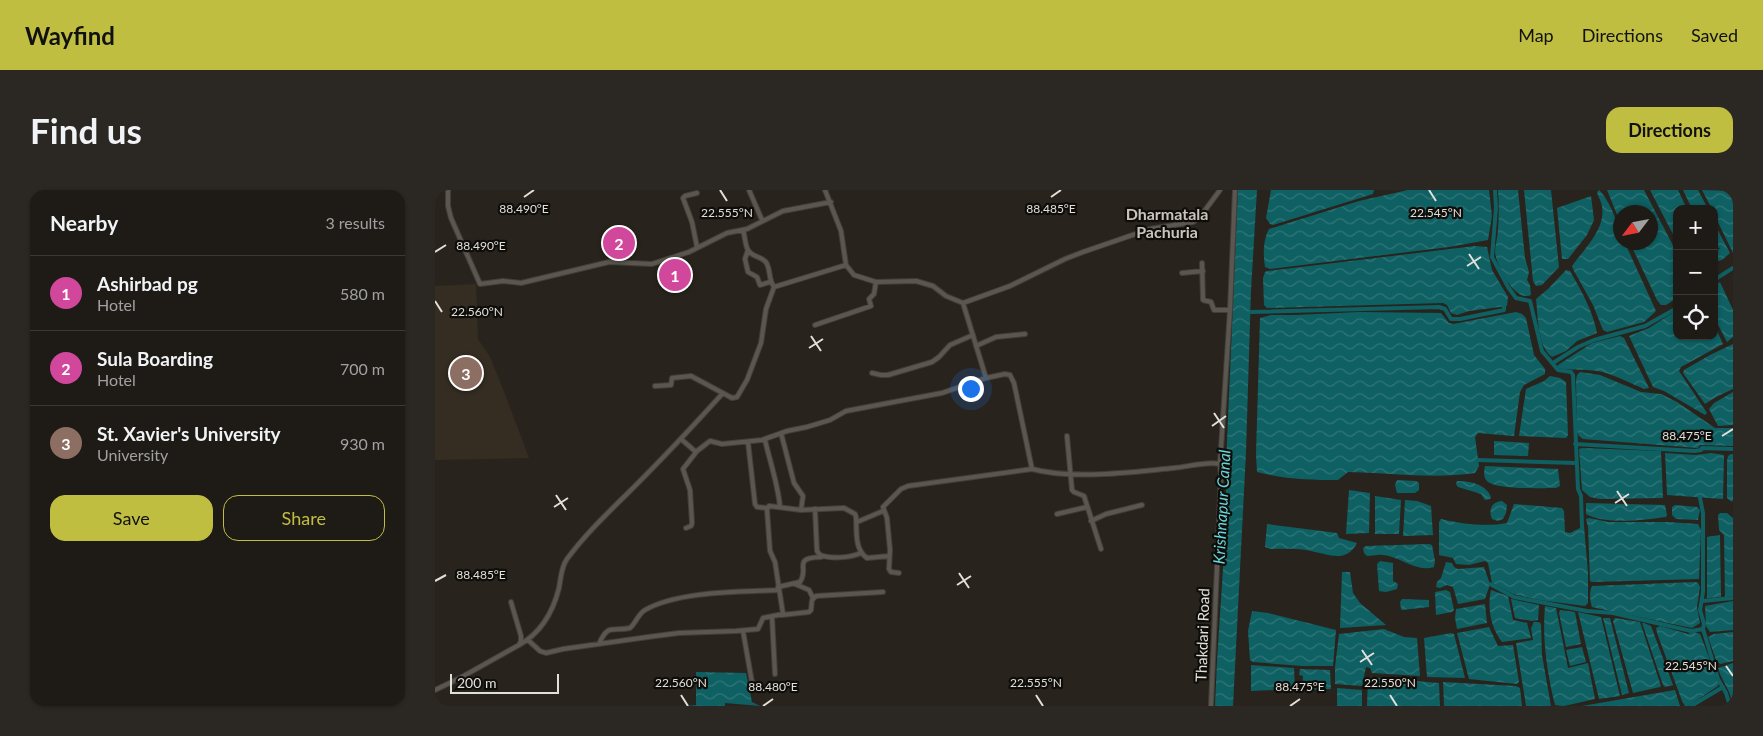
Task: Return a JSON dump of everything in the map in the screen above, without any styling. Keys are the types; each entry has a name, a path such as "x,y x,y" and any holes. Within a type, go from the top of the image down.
{"street":[{"path":"448,190 448,206 451,218 480,284 503,280 517,284 609,262 652,264 686,254 727,233 743,230 762,220 791,209 831,202"},
{"path":"749,190 762,220"},
{"path":"825,190 843,238 846,265 854,275 876,282 917,281 933,286 945,296 963,303 1006,288 1083,252 1150,229 1193,222 1200,217 1220,190"},
{"name":"Thakdari Road","path":"1211,706 1220,464 1230,310 1235,190"},
{"path":"697,193 683,198 692,222 697,248"},
{"path":"743,230 748,250 754,256 764,260 768,265 770,282 774,287"},
{"path":"748,250 745,259 748,272 757,277 760,285 770,282"},
{"path":"1202,264 1203,300 1210,300 1213,310 1230,310"},
{"path":"774,287 846,265"},
{"path":"1182,273 1203,271"},
{"path":"815,325 871,306 869,299 874,294 876,282"},
{"path":"655,386 672,384 672,378 691,376 732,398 737,397 747,380 763,336 766,309 774,287"},
{"path":"963,303 986,378"},
{"path":"976,346 996,337 1025,334"},
{"path":"872,373 888,375 932,362 939,358 950,345 973,335"},
{"path":"686,528 691,526 692,523 690,490 683,468 696,452 711,440 722,444 765,440 781,433 829,420 846,411 942,394 986,378 1005,374 1010,375 1012,379 1032,470"},
{"path":"435,690 528,640 537,632 545,621 555,598 566,561 597,523 681,439 723,393"},
{"path":"781,433 794,483 803,496 801,510"},
{"path":"1067,436 1072,490 1083,496 1101,549"},
{"path":"681,439 696,452"},
{"path":"765,440 772,471 778,484 780,507"},
{"path":"748,442 755,504 757,507 767,508 771,506 801,510 844,508 855,514 858,544 861,552 867,558 889,556"},
{"path":"899,573 890,571 887,518 883,511 885,505 904,487 1032,470 1050,474 1070,474 1141,471 1220,464"},
{"path":"1091,521 1106,514 1142,505"},
{"path":"1057,514 1087,507"},
{"path":"767,508 770,551 775,562 782,615"},
{"path":"815,510 817,550 822,557"},
{"path":"857,522 883,511"},
{"path":"599,644 603,633 607,630 630,628 642,613 661,604 705,595 779,589 800,582 803,578 805,560 809,557 852,556 861,552"},
{"path":"528,640 540,651 546,653 679,633 758,629 761,620 809,612 812,608 813,598 809,590 795,584"},
{"path":"813,598 883,592"},
{"path":"511,602 521,636 519,645"},
{"path":"771,617 775,674"},
{"path":"743,631 753,688"}],"shaded area":[{"path":"476,284 478,339 490,357 529,458 435,460 435,286"}],"water":[{"path":"1238,190 1257,190 1251,290 1246,452 1233,706 1215,706 1225,538 1227,441"},
{"path":"1271,190 1374,190 1373,194 1273,225 1266,218"},
{"path":"1408,190 1489,190 1492,216 1488,240 1449,247 1270,269 1265,267 1264,248 1269,229 1359,201"},
{"path":"1498,190 1518,190 1525,258 1529,272 1527,280 1530,285 1531,295 1525,296 1513,288 1507,281 1496,258 1495,249 1499,214"},
{"path":"1524,190 1551,190 1559,267 1542,285 1536,286 1533,281"},
{"path":"1599,190 1603,194 1613,213 1613,250 1628,250 1656,311 1644,322 1607,332 1603,330 1593,305 1572,266 1593,238 1601,223 1602,207 1597,192"},
{"path":"1607,190 1644,190 1652,205 1613,205"},
{"path":"1650,190 1678,190 1685,205 1673,205 1673,234 1658,205"},
{"path":"1683,190 1698,190 1706,205 1690,205"},
{"path":"1702,190 1733,191 1733,253 1718,222 1718,205 1710,205"},
{"path":"1591,196 1594,220 1587,235 1568,259 1562,259 1557,208"},
{"path":"1658,217 1673,245 1673,301 1666,305 1661,305 1633,250 1658,250"},
{"path":"1718,230 1730,253 1718,261 1718,250 1720,248 1718,247"},
{"path":"1475,246 1487,247 1492,270 1508,297 1507,306 1469,311 1457,315 1451,313 1447,305 1443,303 1267,308 1264,305 1263,278 1267,271"},
{"path":"1566,270 1570,271 1586,301 1597,333 1577,341 1566,351 1552,357 1543,346 1536,299"},
{"path":"1720,282 1733,310 1733,337 1727,342 1718,325 1718,283"},
{"path":"1359,312 1441,313 1449,323 1453,324 1516,312 1522,314 1526,318 1534,355 1545,369 1545,374 1524,385 1520,392 1514,436 1478,433 1475,437 1479,466 1475,473 1428,476 1348,472 1338,480 1318,480 1297,479 1257,472 1260,318 1271,315"},
{"path":"1673,313 1673,340 1718,340 1718,333 1723,344 1681,367 1679,371 1707,413 1705,415 1664,391 1653,387 1629,336 1649,328"},
{"path":"1620,336 1624,338 1649,388 1644,389 1621,378 1602,372 1557,367 1592,343"},
{"path":"1733,344 1733,389 1705,404 1683,373 1684,370"},
{"path":"1580,372 1600,375 1641,392 1661,394 1677,402 1715,428 1733,428 1733,446 1700,445 1698,448 1583,439 1577,432 1576,380"},
{"path":"1550,376 1560,378 1566,382 1568,435 1566,438 1519,436 1526,389 1544,381"},
{"path":"1733,392 1733,425 1718,426 1709,409 1714,403"},
{"path":"1494,441 1529,443 1528,456 1494,455"},
{"path":"1579,449 1661,451 1663,498 1600,499 1590,497 1582,490"},
{"path":"1665,453 1696,455 1711,453 1724,455 1723,499 1667,495"},
{"path":"1733,454 1732,502 1727,498 1727,461 1728,456"},
{"path":"1485,466 1558,469 1560,486 1556,488 1520,488 1492,484 1485,478"},
{"path":"1397,480 1416,481 1419,483 1419,490 1415,493 1397,493 1395,485"},
{"path":"1457,481 1481,486 1489,493 1490,499 1485,500 1481,494 1458,487"},
{"path":"1349,490 1370,493 1369,533 1346,534"},
{"path":"1375,496 1401,500 1399,534 1375,534"},
{"path":"1405,500 1417,501 1431,506 1433,535 1403,536"},
{"path":"1502,501 1507,505 1503,519 1498,521 1492,519 1490,512 1493,504"},
{"path":"1586,503 1665,505 1667,515 1666,517 1636,520 1604,520 1586,514"},
{"path":"1514,504 1562,508 1564,511 1565,532 1570,533 1584,526 1588,573 1588,603 1585,606 1539,600 1513,594 1492,583 1488,563 1485,561 1469,565 1456,564 1453,558 1439,555 1439,522 1441,519 1474,524 1491,525 1507,523"},
{"path":"1675,505 1697,507 1700,510 1698,520 1676,519 1672,515 1672,507"},
{"path":"1720,513 1727,513 1733,518 1733,596 1725,597 1724,535 1719,530 1718,515"},
{"path":"1586,519 1608,522 1698,524 1701,530 1699,579 1590,581"},
{"path":"1267,524 1337,533 1339,538 1357,543 1348,554 1342,556 1301,549 1271,549 1265,547"},
{"path":"1720,535 1721,597 1707,598 1707,537"},
{"path":"1432,545 1435,561 1434,567 1428,568 1421,568 1389,556 1367,556 1363,548 1366,546"},
{"path":"1380,561 1393,563 1393,581 1398,584 1397,589 1386,592 1379,591 1377,564"},
{"path":"1446,562 1452,563 1458,569 1484,567 1490,584 1485,599 1458,604 1453,587 1447,585 1440,588 1436,587"},
{"path":"1342,572 1350,572 1353,593 1360,603 1386,625 1340,628"},
{"path":"1696,582 1700,587 1697,607 1700,623 1692,628 1592,607 1590,594 1592,586"},
{"path":"1446,590 1450,592 1454,610 1436,615 1435,592"},
{"path":"1491,590 1508,596 1513,620 1527,623 1531,638 1502,642 1495,630 1491,617 1489,604"},
{"path":"1402,599 1429,600 1429,607 1402,610 1400,602"},
{"path":"1511,599 1539,605 1538,620 1532,621 1515,618"},
{"path":"1733,601 1733,630 1710,632 1706,626 1705,606"},
{"path":"1485,604 1487,623 1457,629 1456,609"},
{"path":"1545,606 1556,608 1568,668 1588,663 1595,699 1564,706 1555,705 1546,656"},
{"path":"1560,610 1575,612 1581,644 1566,647"},
{"path":"1252,611 1268,613 1336,630 1333,666 1302,666 1253,662 1250,660 1248,631"},
{"path":"1578,612 1601,617 1620,696 1599,699"},
{"path":"1603,618 1610,618 1629,693 1622,695"},
{"path":"1615,618 1640,622 1660,687 1633,693 1613,621"},
{"path":"1534,622 1541,624 1542,655 1551,706 1526,706 1516,643 1533,640 1531,628"},
{"path":"1642,623 1651,626 1673,685 1665,687 1663,685"},
{"path":"1660,626 1688,634 1694,632 1700,634 1719,683 1718,686 1688,706 1685,706 1682,701 1657,633 1656,628"},
{"path":"1489,627 1498,646 1513,645 1519,682 1517,684 1469,679 1457,633"},
{"path":"1384,629 1404,637 1417,638 1420,676 1372,673 1370,668 1366,667 1362,686 1335,684 1339,634"},
{"path":"1733,632 1733,661 1720,664 1716,660 1708,637 1714,634"},
{"path":"1454,634 1465,678 1427,677 1424,638"},
{"path":"1582,647 1586,662 1570,666 1566,650"},
{"path":"1733,663 1733,704 1718,668"},
{"path":"1251,665 1294,668 1295,689 1251,691"},
{"path":"1300,669 1330,670 1331,689 1302,690 1303,676 1299,675"},
{"path":"696,672 746,673 752,702 760,706 725,703 725,706 686,706 696,705"},
{"path":"1368,677 1439,683 1440,706 1367,706"},
{"path":"1443,682 1516,686 1520,688 1522,706 1444,706"},
{"path":"1337,688 1362,690 1362,706 1337,706"},
{"path":"1675,690 1680,706 1582,706"}],"waterway":[{"path":"1495,190 1496,208 1492,257 1516,298 1530,301 1542,351 1558,370 1571,372 1573,375 1578,489 1581,496 1582,527"},
{"path":"1718,277 1733,268"},
{"path":"1251,312 1439,307 1445,309 1451,319 1460,319 1504,310 1504,307"},
{"path":"1553,363 1578,347 1594,340 1645,326 1673,310"},
{"path":"1575,444 1695,451 1702,448 1733,449"},
{"path":"1478,460 1576,463"},
{"path":"1700,498 1703,513 1703,592 1700,610 1704,624 1703,629 1718,679 1726,693 1730,706"},
{"path":"1490,584 1514,597 1587,611 1613,613 1691,631 1703,629"},
{"path":"1702,601 1733,598"},
{"path":"1691,706 1723,687"}],"place":[{"name":"Sula Boarding","path":"619,243"},
{"name":"Ashirbad pg","path":"675,275"},
{"name":"St. Xavier's University","path":"466,373"}],"district":[{"name":"Dharmatala Pachuria","path":"1167,222"}],"water label":[{"name":"Krishnapur Canal","path":"1221,507"}]}
